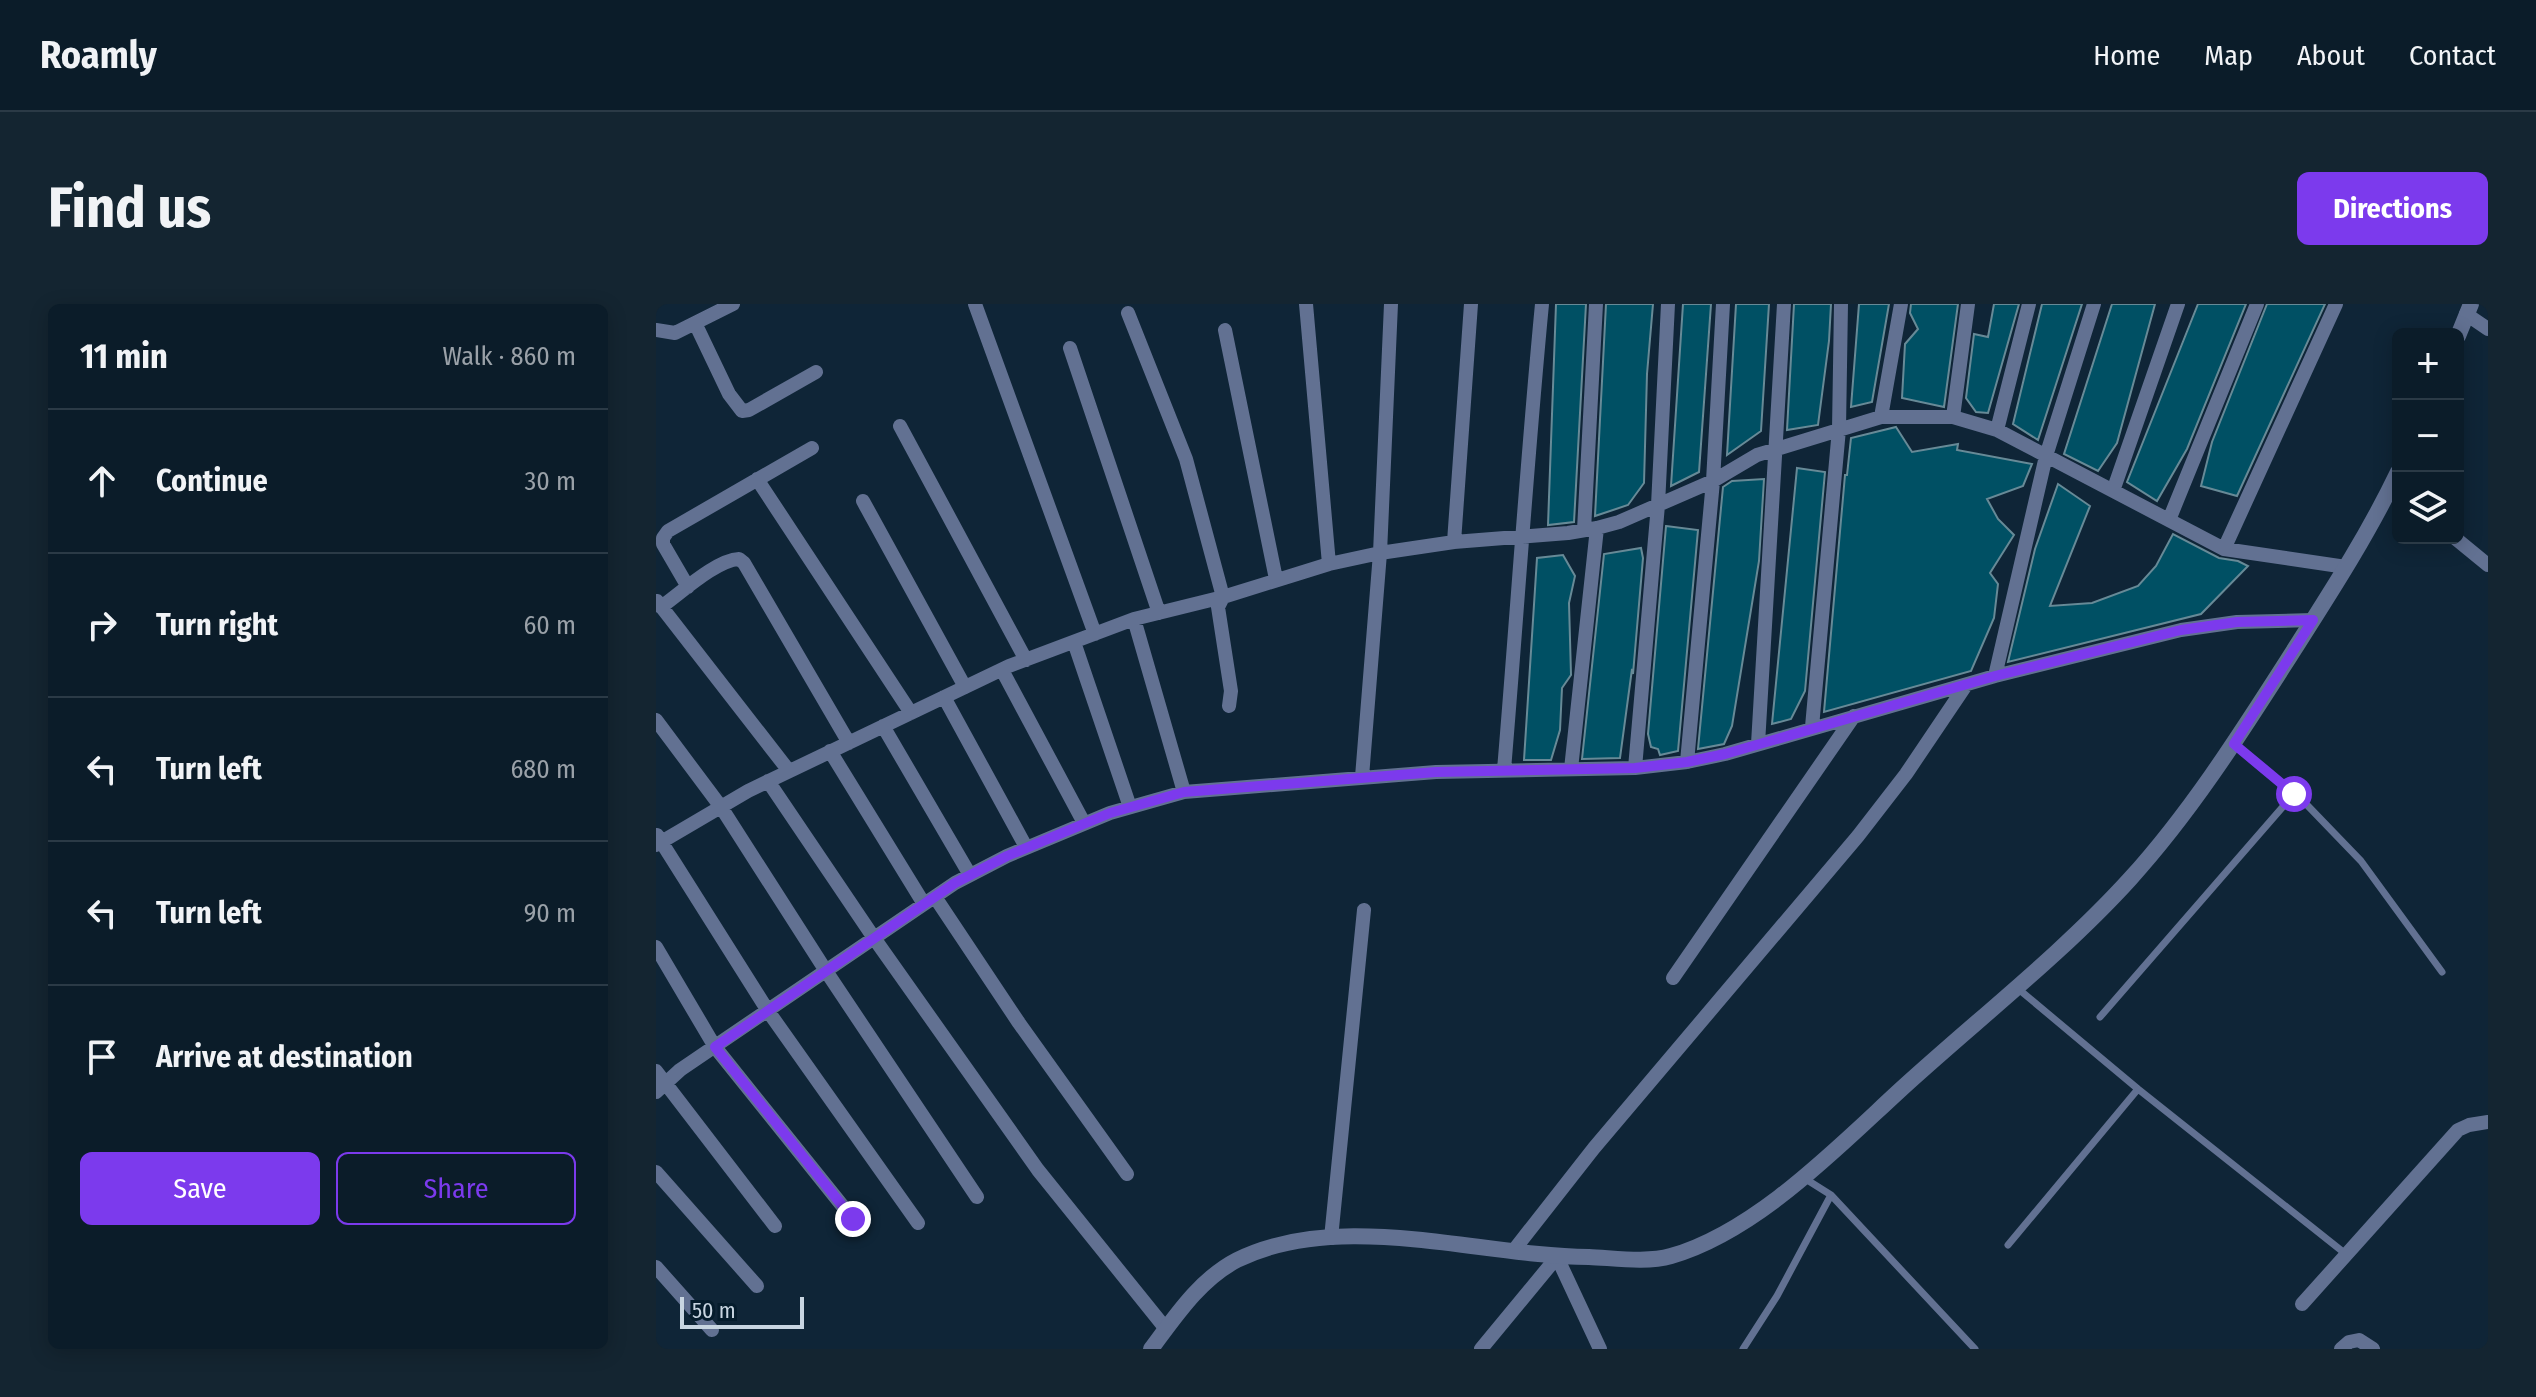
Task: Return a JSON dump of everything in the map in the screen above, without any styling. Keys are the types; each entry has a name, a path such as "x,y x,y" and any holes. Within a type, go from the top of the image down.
{"street":[{"path":"656,330 675,333 733,304"},
{"path":"975,304 1095,634"},
{"path":"1306,304 1329,564"},
{"path":"1362,777 1380,553 1391,304"},
{"path":"1454,542 1471,304"},
{"path":"1504,770 1542,304"},
{"path":"1571,769 1590,529 1596,304"},
{"path":"1635,768 1658,505 1668,304"},
{"path":"1687,762 1713,481 1723,304"},
{"path":"1758,744 1784,304"},
{"path":"1812,727 1839,429 1841,304"},
{"path":"1881,417 1901,304"},
{"path":"1953,417 1968,304"},
{"path":"1997,430 2029,304"},
{"path":"1995,676 2046,456 2094,304"},
{"path":"2113,491 2178,304"},
{"path":"2169,520 2257,304"},
{"path":"2224,549 2336,304"},
{"path":"2461,328 2468,309 2488,329"},
{"path":"1128,313 1186,459 1223,597 1218,607 1231,691 1229,706"},
{"path":"696,325 729,394 742,411 816,372"},
{"path":"1225,330 1276,579"},
{"path":"1070,348 1159,613"},
{"path":"918,1223 768,1011 658,841 768,781 1002,670 1134,619 1223,597 1329,564 1454,542 1590,529 1713,481 1757,455 1881,417 1953,417 1997,430 2224,549 2346,567"},
{"path":"900,426 1026,660"},
{"path":"688,587 666,551 663,538 668,531 812,448"},
{"path":"757,479 911,713"},
{"path":"1151,1349 1197,1290 1235,1261 1282,1244 1377,1236 1557,1257 1665,1258 1693,1249 1725,1232 1804,1178 2130,879 2181,817 2234,744 2392,491"},
{"path":"863,501 965,687"},
{"path":"2462,544 2488,565"},
{"path":"789,771 659,604 731,559 744,563 849,743"},
{"path":"1134,619 1184,792"},
{"path":"775,1226 659,1082 970,875 1084,823 1184,792 1436,772 1635,768 1687,762 1995,676 2181,630 2237,622 2313,620"},
{"path":"1074,642 1130,807"},
{"path":"1002,670 1084,823"},
{"path":"1514,1250 1594,1148 1858,836 1906,774 1966,685"},
{"path":"944,697 1026,847"},
{"path":"1673,978 1854,716"},
{"path":"656,720 721,807 977,1197"},
{"path":"883,726 970,875"},
{"path":"830,751 930,900 1127,1174"},
{"path":"768,781 874,938 1038,1170 1166,1329"},
{"path":"1331,1238 1364,910"},
{"path":"656,947 715,1047 853,1219"},
{"path":"2302,1304 2458,1130 2488,1122"},
{"path":"656,1172 757,1286"},
{"path":"1481,1349 1557,1257"},
{"path":"1557,1257 1600,1349"},
{"path":"656,1267 712,1330"},
{"path":"2341,1349 2349,1342 2359,1340 2373,1349"}],"lane":[{"path":"2234,744 2294,794 2361,861 2442,972"},
{"path":"2100,1017 2294,794"},
{"path":"2015,987 2347,1255"},
{"path":"2008,1245 2138,1089"},
{"path":"1804,1178 1831,1195 1975,1349"},
{"path":"1743,1349 1777,1296 1831,1195"}],"building":[{"path":"1556,304 1586,304 1574,522 1548,525"},
{"path":"1606,304 1653,304 1647,374 1644,483 1628,505 1595,516"},
{"path":"1683,304 1711,304 1699,472 1671,486"},
{"path":"1736,304 1769,304 1761,431 1727,455"},
{"path":"1794,304 1831,304 1818,425 1787,430"},
{"path":"1859,304 1889,304 1872,402 1851,407"},
{"path":"1911,304 1958,304 1944,407 1902,398 1905,344 1918,329 1910,313"},
{"path":"1994,304 2019,304 1988,413 1976,412 1966,398 1974,334 1988,337"},
{"path":"2042,304 2082,304 2038,440 2013,424"},
{"path":"2112,304 2155,304 2117,443 2098,471 2064,454"},
{"path":"2198,304 2246,304 2187,449 2157,501 2127,482"},
{"path":"2267,304 2325,304 2237,496 2201,486 2212,442"},
{"path":"1896,427 1912,452 1958,444 1957,450 2032,464 2023,486 1987,499 1998,519 2014,535 1990,573 1998,584 1994,618 1971,671 1824,712 1851,438"},
{"path":"1797,468 1825,472 1805,691 1791,719 1772,724"},
{"path":"1764,479 1759,561 1732,726 1724,744 1698,749 1723,487 1732,481"},
{"path":"2058,484 2090,506 2050,606 2092,603 2138,586 2156,566 2173,534 2219,558 2248,566 2201,614 2008,662 2035,549"},
{"path":"1666,526 1698,530 1678,751 1660,755 1658,749 1651,747 1648,734"},
{"path":"1641,548 1643,558 1633,674 1632,669 1620,758 1582,759 1604,554"},
{"path":"1563,555 1575,576 1569,603 1571,675 1562,688 1560,730 1551,760 1524,760 1537,558"}],"route":[{"path":"853,1219 715,1047 955,883 1007,856 1110,813 1184,792 1436,772 1635,768 1687,762 1725,754 1995,676 2181,630 2237,622 2313,620 2234,744 2294,794"}]}
